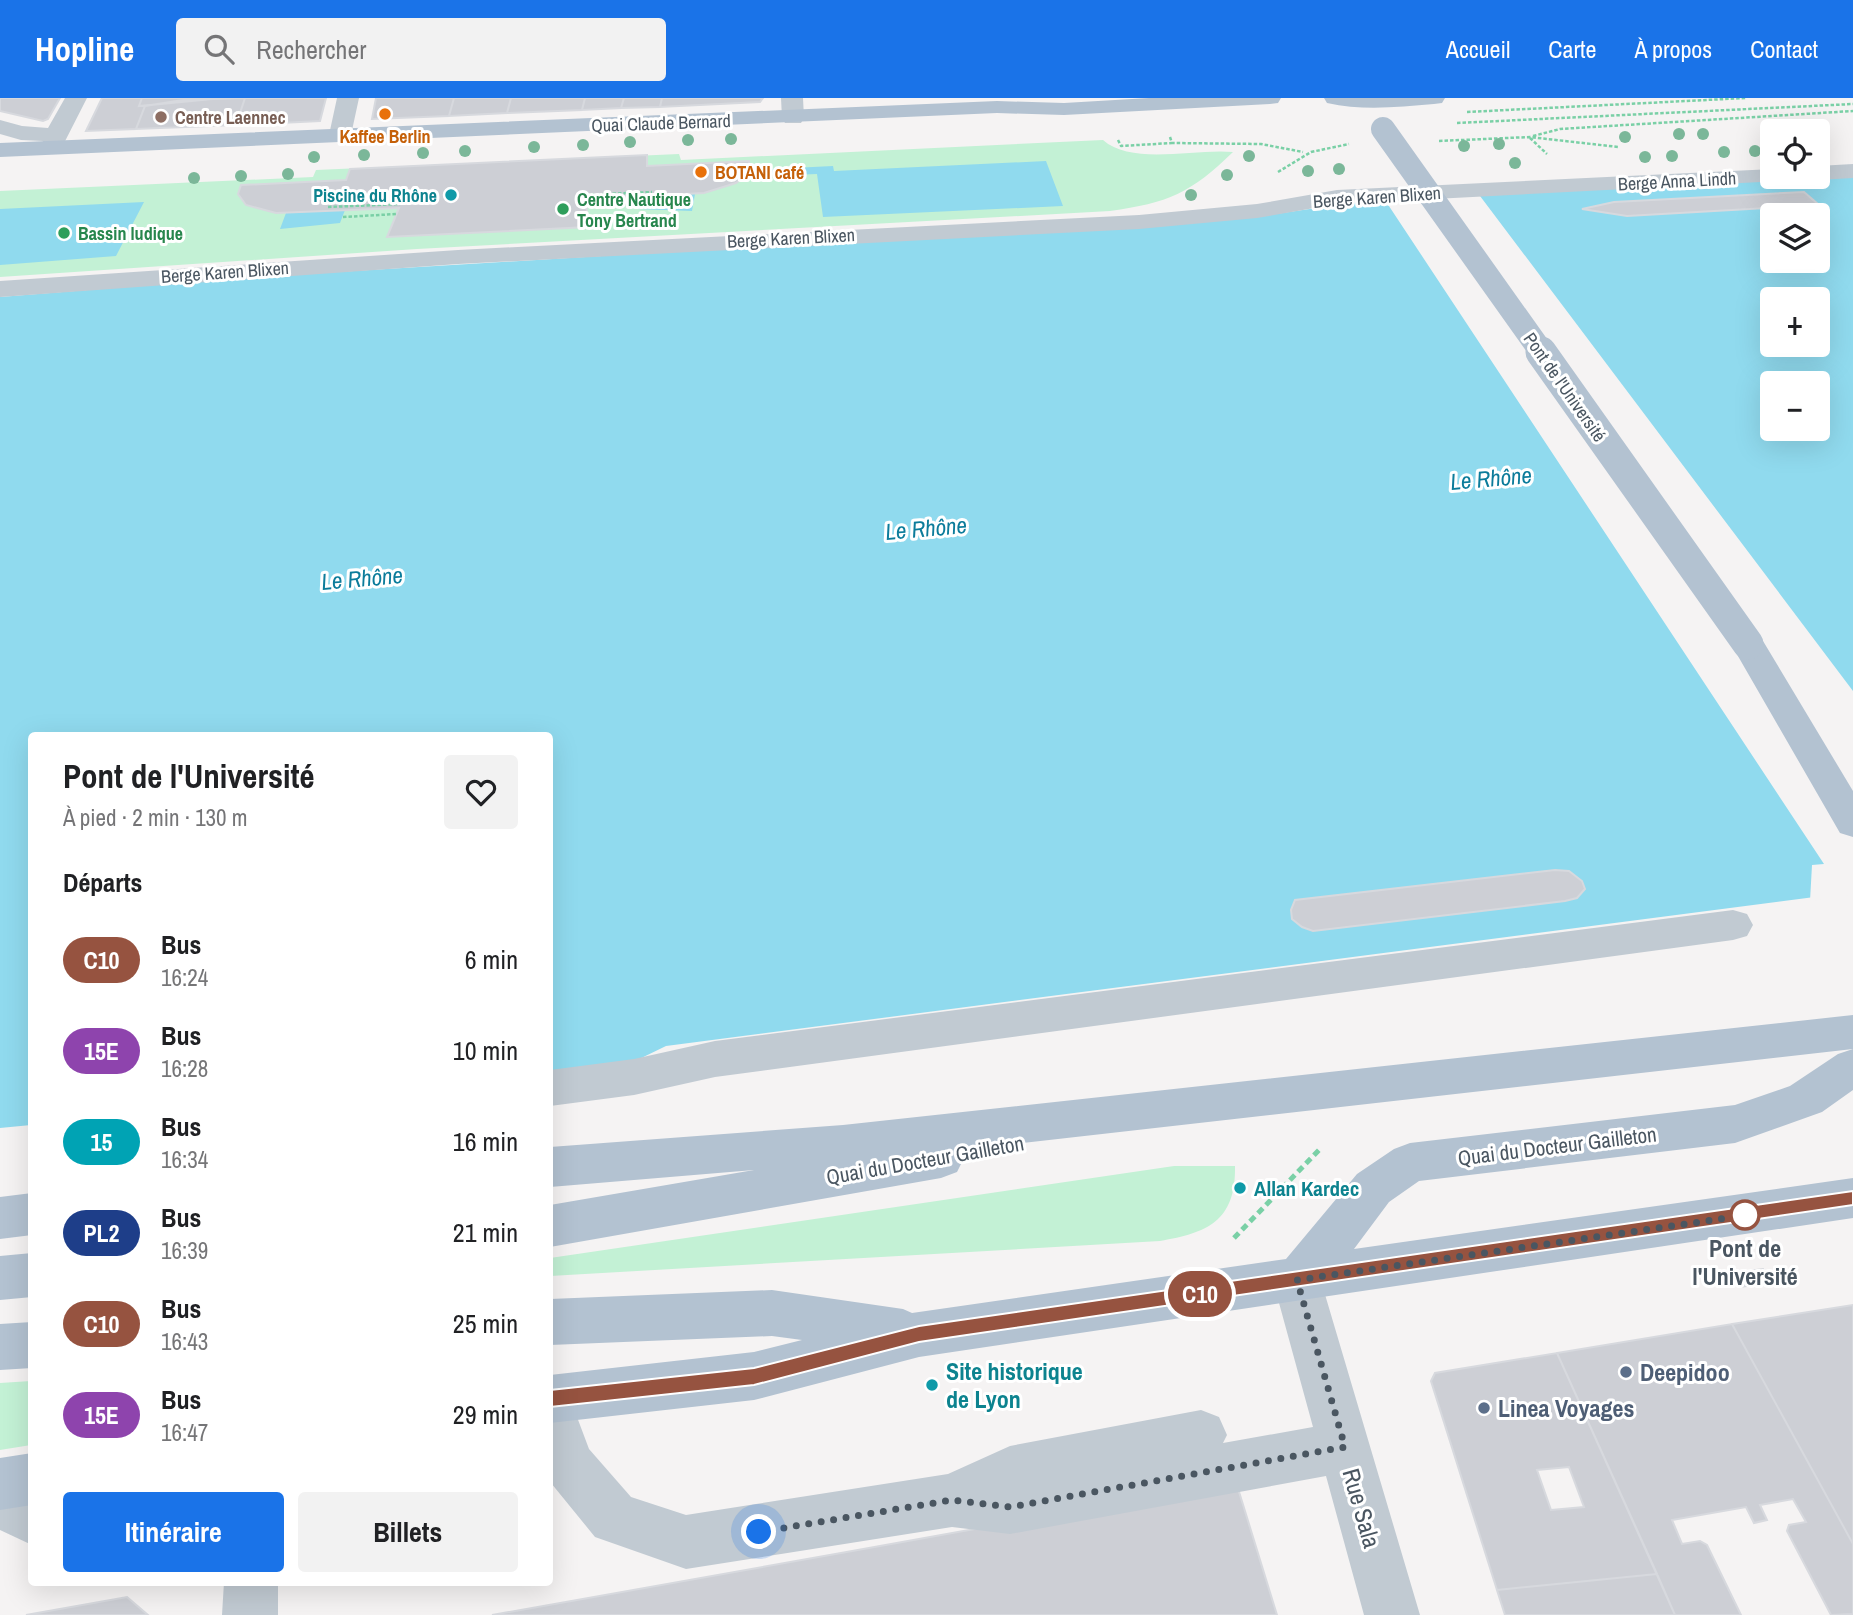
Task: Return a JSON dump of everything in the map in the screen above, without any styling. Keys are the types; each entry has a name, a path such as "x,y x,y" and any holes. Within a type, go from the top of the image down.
{"main road":[{"name":"Quai Claude Bernard","path":"0,150 54,141 340,135 792,108 1064,109 1270,98"},
{"path":"1335,98 1434,98"},
{"name":"Pont de l'Université","path":"1370,100 1383,129 1748,644 1853,775"},
{"name":"Pont de l'Université","path":"1748,644 1853,823"},
{"name":"Quai du Docteur Gailleton","path":"553,1167 843,1144 1853,1032"},
{"name":"Quai du Docteur Gailleton","path":"1297,1280 1373,1188 1410,1163 1735,1124 1806,1099 1853,1066"},
{"name":"Quai du Docteur Gailleton","path":"553,1225 1301,1095"},
{"path":"553,1399 754,1376 919,1334 1853,1198"},
{"path":"0,1218 28,1214"},
{"path":"0,1278 28,1275"},
{"path":"553,1322 772,1313 919,1334"},
{"path":"0,1347 28,1345"},
{"path":"0,1484 28,1480"}],"street":[{"path":"54,141 76,98"},
{"path":"340,135 348,98"},
{"name":"Quai Claude Bernard","path":"0,127 54,141"},
{"path":"1830,172 1853,171"},
{"name":"Berge Anna Lindh","path":"1581,187 1760,177"},
{"name":"Berge Karen Blixen","path":"0,289 526,253 1139,222 1257,211 1337,197 1581,187"},
{"path":"553,1088 634,1077 715,1059 1733,925"},
{"name":"Rue Sala","path":"1297,1280 1392,1615"},
{"path":"553,1419 569,1465 614,1518 686,1542 952,1500 1010,1507 1345,1447"},
{"path":"952,1500 1010,1472 1201,1435"},
{"path":"0,1501 28,1516"},
{"path":"250,1615 251,1586"}],"path":[{"path":"1461,113 1746,98"},
{"path":"1456,123 1853,104"},
{"path":"1530,137 1560,129 1853,111"},
{"path":"1169,135 1172,143"},
{"path":"1116,137 1121,146 1172,143 1261,144 1306,153"},
{"path":"772,178 778,167"},
{"path":"585,195 652,192"},
{"path":"586,205 638,202"},
{"path":"328,207 400,204"},
{"path":"343,217 397,214"},
{"path":"1231,1241 1321,1148"}],"green space":[{"name":"Centre Nautique Tony Bertrand","path":"1103,140 1115,148 1147,154 1233,152 1191,187 1178,194 1148,204 1110,211 417,249 0,277 0,191 313,177 316,170 679,154 681,160"},
{"path":"1174,1166 1235,1166 1231,1199 1216,1221 1193,1234 1160,1241 553,1276 553,1258"},
{"path":"28,1381 28,1445 0,1450 0,1383"}],"water":[{"path":"1046,161 1063,206 823,217 817,174 743,177 749,170 833,166 834,171"},
{"name":"Le Rhône","path":"1853,176 1853,892 666,1046 629,1064 553,1072 553,732 28,732 28,1125 0,1128 0,297 238,278 1261,216 1358,202 1760,181 1760,189 1830,189 1830,177"},
{"path":"695,194 692,211 638,209 638,197"},
{"name":"Bassin ludique","path":"144,202 116,256 0,265 0,209"},
{"path":"345,210 340,223 280,229 286,213"}],"pier":[{"path":"1477,192 1853,691 1853,895 1810,901 1812,865 1824,864 1383,197"}],"building":[{"path":"0,98 60,98 48,119 43,121 0,111"},
{"path":"102,98 142,98 139,106 145,106 136,129 86,131"},
{"path":"142,98 223,98 139,106"},
{"path":"245,98 236,125 136,129 145,106 183,100"},
{"path":"245,98 326,98 320,121 236,125"},
{"path":"376,98 454,98 449,116 372,119"},
{"path":"454,98 511,98 507,113 449,116"},
{"path":"511,98 585,98 582,110 507,113"},
{"path":"585,98 624,98 621,108 582,110"},
{"path":"624,98 662,98 660,107 621,108"},
{"path":"662,98 763,98 760,102 660,107"},
{"name":"Piscine du Rhône","path":"647,155 647,166 749,161 749,166 744,177 736,183 704,193 586,199 588,227 387,237 399,208 276,213 246,205 238,194 241,185 346,180 350,169"},
{"path":"1804,192 1817,203 1760,203 1760,208 1627,216 1582,209 1614,202"},
{"path":"1555,870 1569,871 1582,881 1585,889 1577,898 1313,931 1292,919 1291,910 1295,900"},
{"path":"1763,1269 1771,1282 1741,1287 1733,1273"},
{"path":"1853,1305 1853,1544 1732,1324"},
{"path":"1732,1324 1853,1544 1853,1614 1831,1615 1787,1531 1789,1525 1806,1522 1793,1499 1760,1505 1767,1520 1754,1523 1746,1507 1672,1520 1682,1544 1700,1541 1707,1545 1741,1615 1675,1615 1557,1353"},
{"path":"1557,1353 1657,1574 1497,1590 1431,1381 1435,1373","holes":["1569,1467 1584,1507 1551,1510 1537,1470"]},
{"path":"1236,1482 1277,1615 492,1615 841,1553"},
{"path":"1657,1574 1675,1615 1505,1615 1497,1590"},
{"path":"127,1597 148,1615 26,1615"}],"bus line":[{"name":"C10","path":"553,1399 754,1376 919,1334 1853,1198"}],"place":[{"name":"Kaffee Berlin","path":"385,114"},
{"name":"Centre Laennec","path":"161,117"},
{"name":"BOTANI café","path":"701,172"},
{"name":"Piscine du Rhône","path":"451,195"},
{"name":"Centre Nautique Tony Bertrand","path":"563,209"},
{"name":"Bassin ludique","path":"64,233"},
{"name":"Allan Kardec","path":"1240,1188"},
{"name":"Pont de l'Université","path":"1745,1215"},
{"name":"Deepidoo","path":"1626,1372"},
{"name":"Site historique de Lyon","path":"932,1385"},
{"name":"Linea Voyages","path":"1484,1408"}],"route":[{"path":"759,1532 952,1500 1010,1507 1345,1447 1297,1280 1748,1215 1745,1215"}]}
